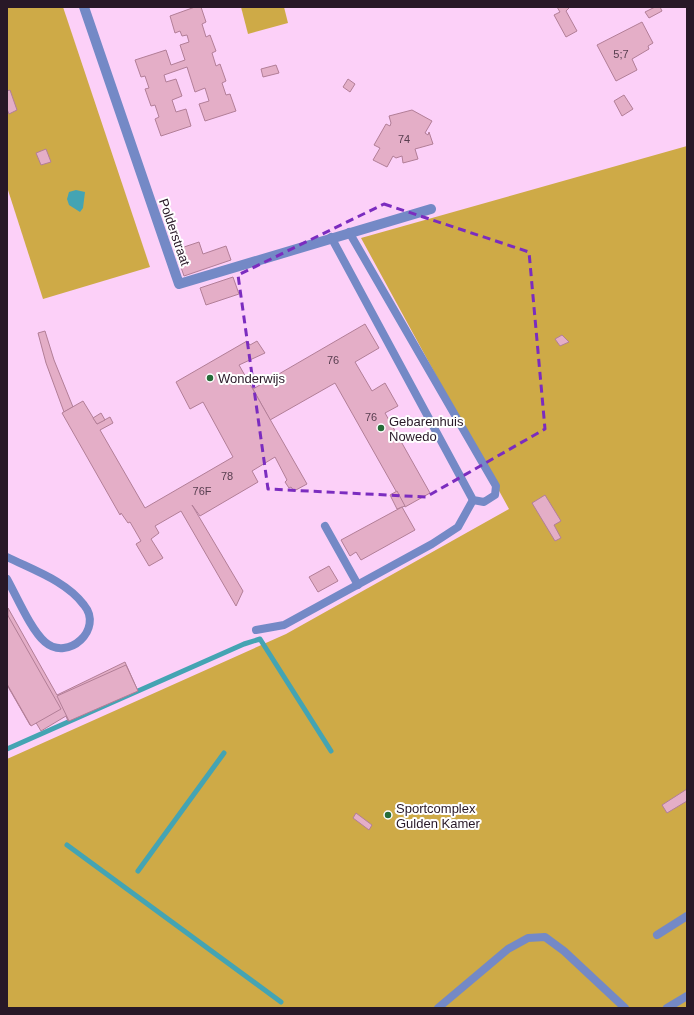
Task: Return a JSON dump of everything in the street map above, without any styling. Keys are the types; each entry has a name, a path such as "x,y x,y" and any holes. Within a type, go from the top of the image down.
{"street":[{"name":"Polderstraat","path":"84,7 178,284 331,237 432,209"}],"lane":[{"path":"349,232 496,486 495,495 484,502 473,500"},
{"path":"331,237 473,500"},
{"path":"256,630 284,625 432,544 458,526 473,500"},
{"path":"325,526 358,585"},
{"path":"7,557 65,586 76,595 86,606 90,616 91,625 87,635 80,642 67,647 58,647 46,643 37,633 7,580"},
{"path":"657,935 687,916"},
{"path":"438,1008 508,949 528,938 545,937 564,951 625,1008"},
{"path":"667,1008 687,996"}],"highlighted area":[{"path":"384,204 529,252 545,429 426,497 268,489 238,275"}],"shaded area":[{"path":"7,7 63,7 150,267 43,299 7,187"},
{"path":"241,7 284,7 288,23 248,34"},
{"path":"687,146 687,1008 7,1008 7,759 286,634 509,509 361,238"},
{"path":"76,190 85,192 83,208 80,212 69,205 67,199 69,192"}],"building":[{"path":"195,7 201,7 206,22 202,24 206,37 210,35 216,51 212,53 216,66 220,64 226,81 222,83 226,95 230,94 236,111 205,121 199,104 209,101 205,88 195,92 187,67 164,75 166,82 176,79 182,96 172,100 176,112 186,109 191,126 161,136 155,119 159,117 155,105 151,106 145,89 149,88 145,76 141,77 135,60 166,50 171,65 185,60 180,45 189,42 187,35 182,36 180,31 175,33 170,16"},
{"path":"557,7 570,7 566,11 577,31 566,37 554,15 560,12"},
{"path":"655,7 660,7 662,11 649,18 645,12"},
{"path":"642,22 653,43 648,46 649,49 632,59 637,70 616,81 597,45"},
{"path":"276,65 279,73 263,77 261,69"},
{"path":"348,79 355,84 350,92 343,87"},
{"path":"10,90 17,110 9,114 7,109 7,91"},
{"path":"624,95 633,109 622,116 614,101"},
{"path":"412,110 432,121 425,133 428,135 429,132 433,144 415,149 418,159 403,163 402,156 396,158 393,156 387,167 373,160 380,148 374,145 386,124 390,126 391,123 389,116"},
{"path":"46,149 51,162 41,165 36,153"},
{"path":"199,242 203,254 226,246 231,260 184,276 175,250"},
{"path":"233,277 239,294 206,305 200,288"},
{"path":"365,324 379,348 355,362 372,391 385,383 398,406 385,413 430,493 405,507 335,383 270,420 253,389"},
{"path":"45,331 54,360 73,407 64,412 46,363 38,333"},
{"path":"562,335 569,342 560,346 555,339"},
{"path":"247,341 250,345 257,341 265,353 239,365 307,484 294,491 291,487 289,488 285,482 287,480 275,457 252,471 258,482 200,516 192,505 243,591 236,606 181,511 155,526 159,533 151,539 163,558 149,566 136,544 141,541 130,522 128,523 121,513 120,515 62,413 83,401 97,424 110,417 113,423 100,430 145,508 233,457 203,402 190,409 176,382"},
{"path":"101,413 105,420 97,424 93,418"},
{"path":"397,491 405,506 397,509 390,495"},
{"path":"545,495 561,521 554,525 561,538 555,541 532,503"},
{"path":"402,507 415,530 361,560 356,552 350,556 341,540"},
{"path":"329,566 338,581 318,592 309,577"},
{"path":"8,608 57,695 125,662 137,689 68,721 66,716 41,731 35,721 30,725 7,685"},
{"path":"7,614 61,709 31,726 7,684"},
{"path":"126,665 138,691 69,721 57,696"},
{"path":"687,789 687,801 667,813 662,805"},
{"path":"356,813 372,825 369,830 353,818"}],"waterway":[{"path":"7,749 244,644 260,639 331,751"},
{"path":"138,871 224,753"},
{"path":"67,845 281,1002"}],"place":[{"name":"Wonderwijs","path":"210,378"},
{"name":"Gebarenhuis Nowedo","path":"381,428"},
{"name":"Sportcomplex Gulden Kamer","path":"388,815"}]}
